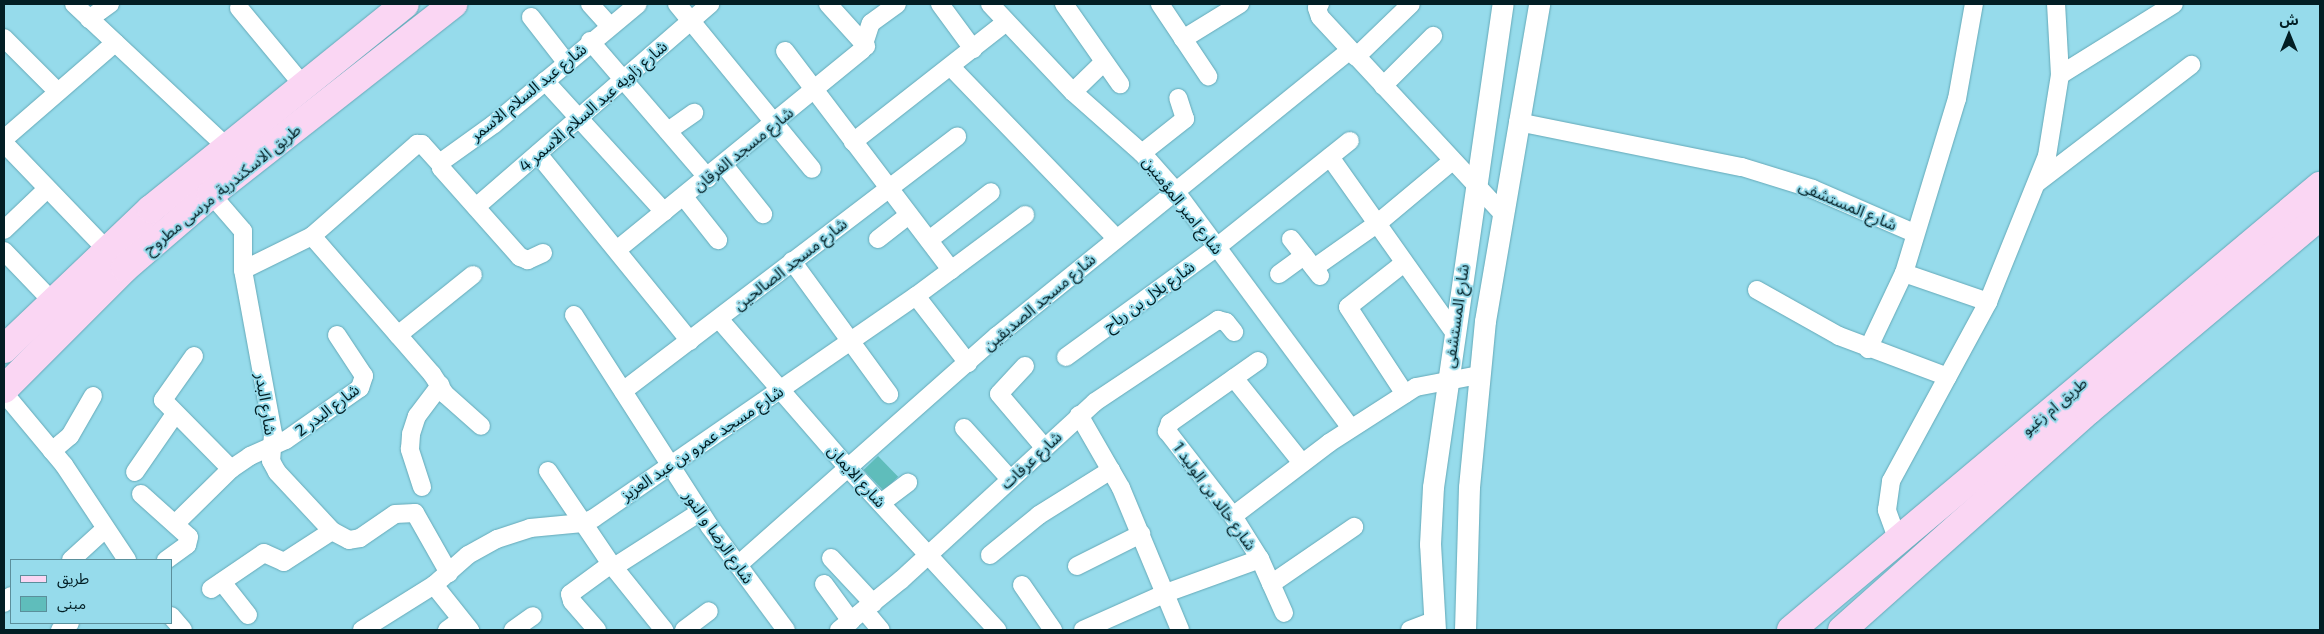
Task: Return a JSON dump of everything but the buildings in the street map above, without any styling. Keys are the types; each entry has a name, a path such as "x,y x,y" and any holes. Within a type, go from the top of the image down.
{"main road":[{"name":"طريق الاسكندرية, مرسى مطروح","path":"4,348 106,250 227,147 405,4"},
{"name":"طريق الاسكندرية, مرسى مطروح","path":"4,391 125,268 211,194 454,4"},
{"name":"طريق ام زغيو","path":"1791,630 1897,538 2171,324 2223,281 2320,186"},
{"name":"طريق ام زغيو","path":"2223,281 2320,216"},
{"name":"طريق ام زغيو","path":"1842,630 2171,324"}],"street":[{"path":"74,4 227,147"},
{"path":"89,19 110,4"},
{"path":"590,4 610,26"},
{"name":"شارع عبد السلام الاسمر","path":"441,165 443,158 494,124 590,41 638,4"},
{"path":"677,4 812,169"},
{"name":"شارع زاويه عبد السلام الاسمر 4","path":"476,207 580,120 710,4"},
{"path":"828,4 866,46"},
{"path":"866,46 871,23 897,4"},
{"path":"940,4 973,49"},
{"name":"شارع امير المؤمنين","path":"990,4 1073,92 1142,153 1174,189 1351,428"},
{"path":"1064,4 1120,84"},
{"path":"1160,4 1208,76"},
{"path":"1183,39 1240,4"},
{"path":"1320,4 1317,8 1320,17 1451,162 1502,214"},
{"name":"شارع مسجد الصديقين","path":"738,565 968,362 1174,189 1353,53 1411,4"},
{"name":"شارع المستشفى","path":"1434,626 1432,497 1453,331 1503,4"},
{"name":"شارع المستشفى","path":"1465,630 1466,543 1479,375 1502,214 1539,4"},
{"path":"1868,349 1904,273 1914,233 1956,99 1974,4"},
{"path":"1897,538 1888,510 1892,481 1988,302 2038,182 2053,129 2060,75 2056,4"},
{"path":"2060,75 2174,4"},
{"path":"239,8 303,85"},
{"path":"531,17 566,62"},
{"path":"853,142 952,67 1006,22"},
{"path":"1383,86 1433,36"},
{"path":"4,38 58,92"},
{"path":"590,41 708,178"},
{"path":"4,139 115,43"},
{"name":"شارع مسجد الفرقان","path":"618,249 776,123 866,46"},
{"path":"785,51 950,270"},
{"path":"1073,92 1104,62"},
{"path":"2038,182 2191,65"},
{"path":"952,67 1116,238"},
{"path":"545,81 664,212"},
{"path":"1142,153 1185,119 1178,98"},
{"path":"668,131 694,113"},
{"name":"شارع المستشفى","path":"1518,122 1742,167 1812,189 1914,233"},
{"name":"شارع مسجد الصالحين","path":"623,391 719,319 888,187 957,137"},
{"name":"شارع بلال بن رباح","path":"1066,357 1217,247 1350,141"},
{"path":"4,144 106,250"},
{"path":"243,270 312,236 417,144 422,144 520,257 528,260 543,253"},
{"path":"538,154 618,249 690,341"},
{"path":"1330,157 1453,331"},
{"path":"1279,274 1313,267 1378,223 1451,162"},
{"path":"724,165 763,214"},
{"path":"4,230 48,189"},
{"path":"929,240 991,192"},
{"name":"شارع البدر","path":"211,194 243,232 243,270 274,434 271,461 278,472 332,531 349,540 360,538 395,514 415,513 449,573"},
{"path":"684,196 718,240"},
{"path":"878,239 910,215"},
{"name":"شارع مسجد عمرو بن عبد العزيز","path":"362,630 434,585 468,555 497,539 530,528 583,522 780,391 916,296 1025,215"},
{"path":"312,236 440,386 481,426"},
{"path":"1292,239 1313,267"},
{"path":"4,251 52,300"},
{"path":"792,261 889,394"},
{"path":"1404,263 1348,307 1405,394"},
{"path":"1904,273 1988,302"},
{"path":"398,335 473,275"},
{"path":"1757,290 1868,349 1948,377"},
{"path":"916,296 968,362"},
{"name":"شارع الرضا و النور","path":"574,315 700,512 786,630"},
{"name":"شارع الايمان","path":"719,319 849,469 998,630"},
{"name":"شارع عرفات","path":"857,616 928,554 1079,415 1218,320 1226,322 1234,332"},
{"name":"شارع البدر 2","path":"176,523 231,469 286,440 364,383 364,376 337,335"},
{"path":"194,356 163,396 165,405 231,469"},
{"name":"شارع خالد بن الوليد 1","path":"1258,361 1170,423 1167,430 1233,516 1260,559 1284,614"},
{"path":"1025,366 999,394 1044,448"},
{"path":"1233,516 1351,428 1405,394 1426,384 1479,375"},
{"path":"1234,378 1302,463"},
{"path":"422,487 410,449 411,434 417,416 440,386"},
{"path":"4,391 52,451 89,502 104,530 126,559"},
{"path":"52,451 74,430 93,396"},
{"path":"135,472 175,414"},
{"path":"1079,415 1112,470 1141,534 1180,630"},
{"path":"964,428 1010,479"},
{"path":"990,555 1039,515 1112,470"},
{"path":"548,471 612,566 664,630"},
{"path":"881,503 908,483"},
{"path":"141,494 176,523 189,541 167,559"},
{"path":"597,630 572,601 573,589 700,512"},
{"path":"1271,584 1354,528"},
{"path":"72,559 104,530"},
{"path":"248,615 216,586 264,553 272,554 279,562 288,561 332,531"},
{"path":"1077,566 1141,534"},
{"path":"831,558 857,616"},
{"path":"1083,630 1166,593 1260,559"},
{"path":"824,584 857,616 881,630"},
{"path":"1022,584 1053,630"},
{"path":"434,585 466,625 447,630"},
{"path":"684,630 709,611"},
{"path":"513,630 533,616"},
{"path":"172,617 183,630"},
{"path":"1410,630 1434,626"}]}
